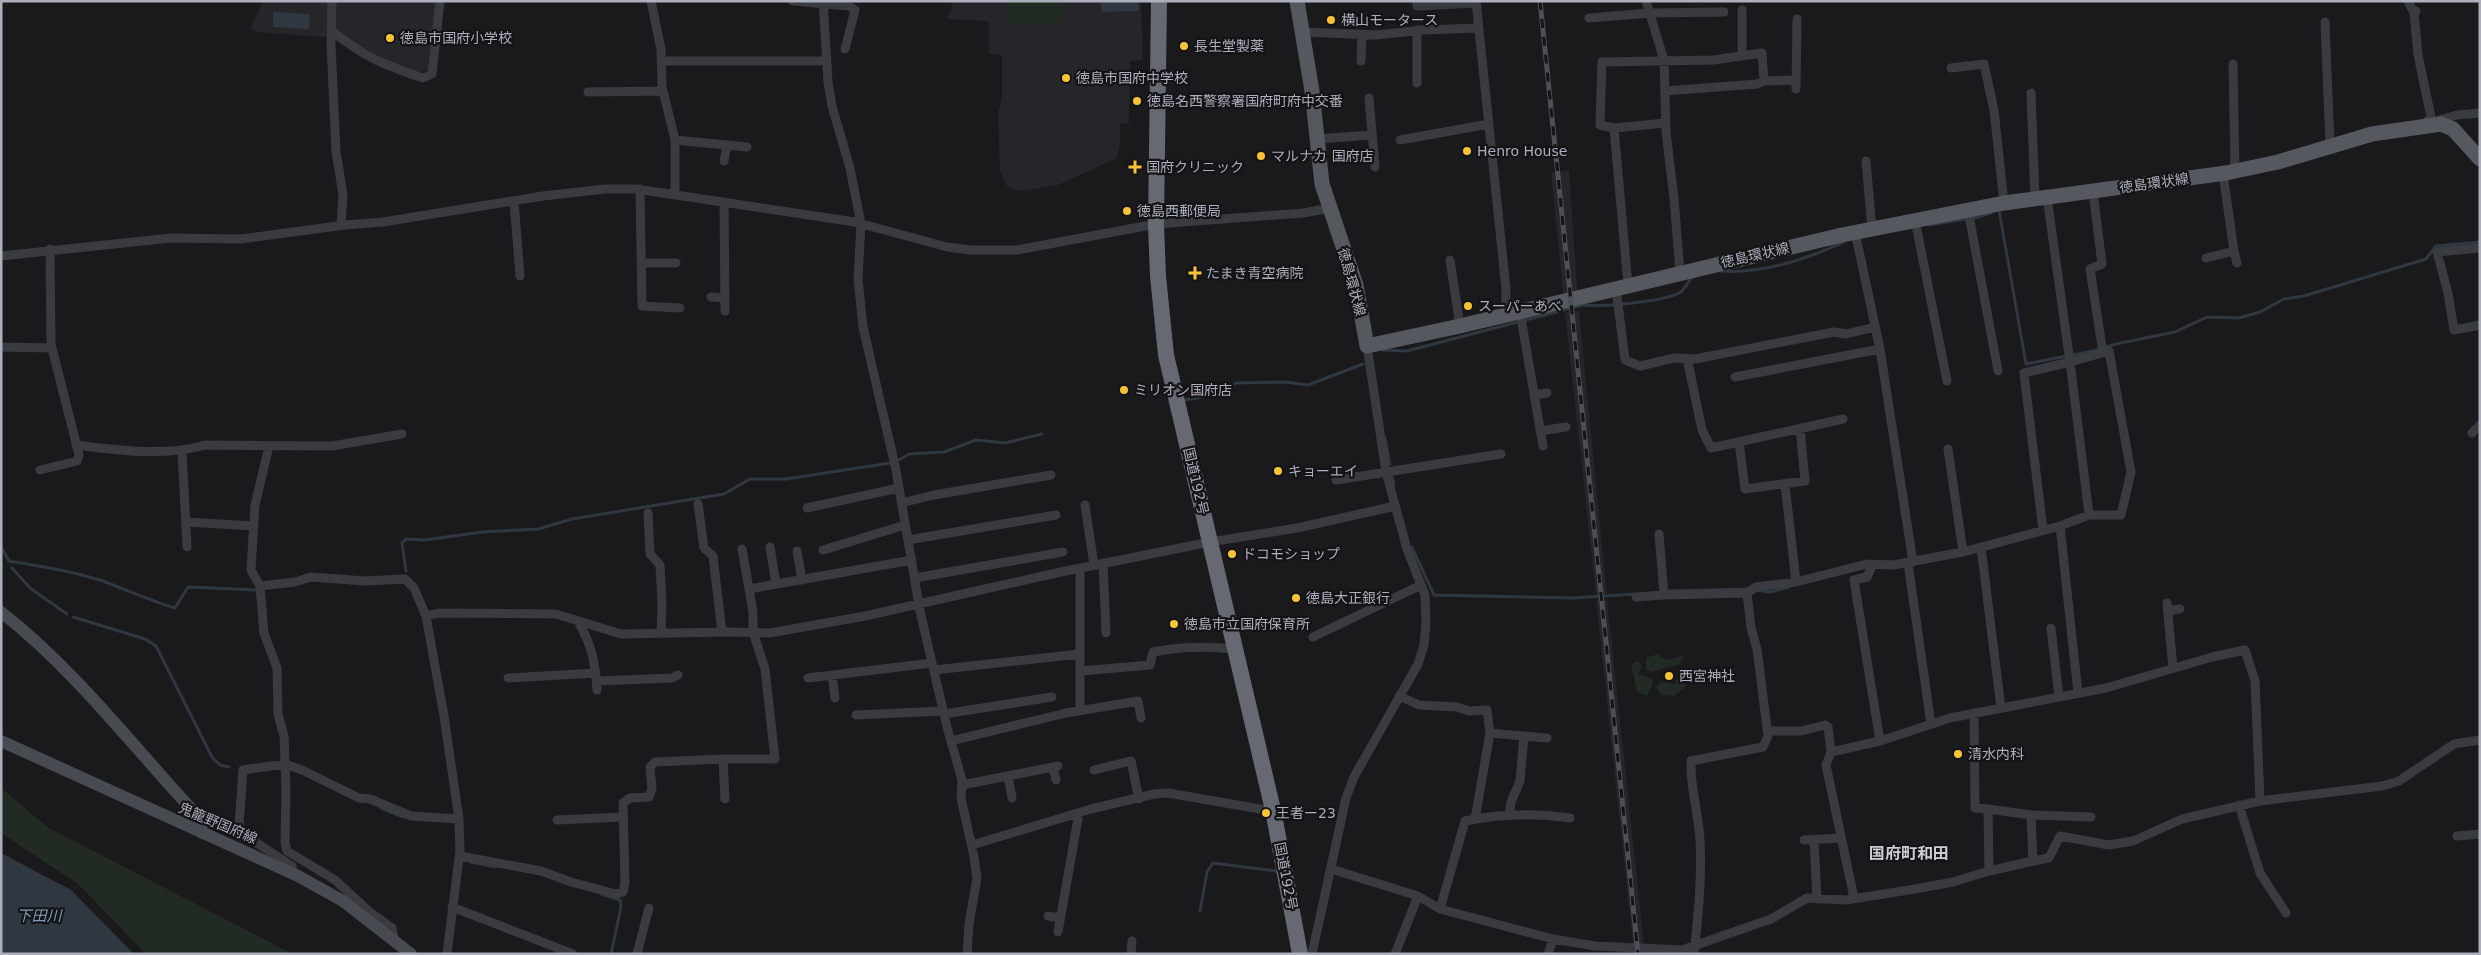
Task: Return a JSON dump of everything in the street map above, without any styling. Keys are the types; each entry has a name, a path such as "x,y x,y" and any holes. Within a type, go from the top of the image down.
{"highway":[{"name":"国道192号","path":"1160,1 1156,224 1158,276 1166,356 1273,810 1300,954"}],"main road":[{"name":"徳島環状線","path":"1297,1 1312,91 1322,184 1356,285 1367,346 1619,295 1680,273 1856,236 1872,229 1916,225 1969,216 2004,203 2229,173 2278,162 2372,134 2424,125 2441,124 2453,129 2480,159"},
{"path":"1,612 36,639 61,664 194,812 200,821 202,832"},
{"name":"鬼籠野国府線","path":"1,741 293,874 343,901 411,954"}],"street":[{"path":"332,1 336,152 343,194 341,226"},
{"path":"332,31 363,55 423,78 432,74 440,1"},
{"path":"651,1 661,61 663,91 674,140 675,194"},
{"path":"793,1 822,2 849,6 855,10 845,49"},
{"path":"1417,1 1417,6 1476,2 1506,289 1533,362 1534,395 1543,446"},
{"path":"1646,1 1664,60 1665,123 1680,273"},
{"path":"2408,1 2415,12 2418,55 2431,117 2424,125"},
{"path":"822,2 826,61 832,106 850,168 860,224 858,279 863,327 899,488 919,604 950,741 962,780 961,798 972,845 977,878 969,924 967,954"},
{"path":"1742,10 1742,56"},
{"path":"1589,18 1650,13 1724,12"},
{"path":"1665,91 1757,84 1764,81 1796,85 1792,29 1797,20"},
{"path":"2325,22 2330,145"},
{"path":"1303,32 1376,35 1417,30 1478,28"},
{"path":"1417,30 1417,83"},
{"path":"1361,61 1362,35"},
{"path":"1665,123 1614,128 1600,125 1602,62 1713,60 1762,53 1764,81"},
{"path":"661,61 826,61"},
{"path":"1951,68 1984,64 1994,110 2004,203"},
{"path":"2233,64 2229,173 2234,251 2237,263"},
{"path":"588,92 663,91"},
{"path":"2031,93 2041,198 2069,358 2089,515"},
{"path":"1369,98 1375,167"},
{"path":"2424,125 2456,115 2480,113"},
{"path":"1400,140 1489,124"},
{"path":"1614,128 1619,295 1624,360 1640,366 1674,358 1722,354 1834,332 1846,334 1875,327"},
{"path":"1316,138 1372,135"},
{"path":"674,140 747,147"},
{"path":"724,161 727,145"},
{"path":"1866,161 1872,229"},
{"path":"1,256 171,238 241,239 383,222 514,201 605,189 675,194 860,224 947,247 1002,250 1036,247 1156,224 1303,213 1331,208"},
{"path":"640,190 642,306 680,308"},
{"path":"2093,191 2102,264 2090,269 2102,350"},
{"path":"514,201 520,276"},
{"path":"724,202 725,311"},
{"path":"1969,216 1998,372"},
{"path":"1916,225 1946,381"},
{"path":"1856,236 1880,349 1931,724"},
{"path":"2480,248 2437,252 2448,293 2454,330 2480,325"},
{"path":"40,470 70,465 77,461 79,456 52,348 50,250"},
{"path":"2206,258 2234,251"},
{"path":"714,258 725,257"},
{"path":"1450,260 1460,326"},
{"path":"641,263 676,263"},
{"path":"711,297 725,298"},
{"path":"1312,954 1345,805 1354,777 1418,664 1424,645 1426,605 1407,550 1386,472 1367,346"},
{"path":"1,347 52,348"},
{"path":"1735,377 1880,349"},
{"path":"1636,597 1664,591 1750,591 1873,564 1893,565 1981,548 2060,526 2089,515 2121,515 2131,472 2109,352 2102,350 2069,358 2024,373 2043,530"},
{"path":"1687,358 1702,430 1711,448 1842,419"},
{"path":"1534,395 1547,393"},
{"path":"2472,433 2480,425"},
{"path":"1540,431 1566,427"},
{"path":"1739,442 1745,489 1805,481 1800,428"},
{"path":"76,446 120,450 182,451 205,445 332,446 402,434"},
{"path":"269,446 255,505 251,570 260,586 264,633 277,668 278,714 284,736 285,842 288,851 335,880 371,913 392,928 394,939"},
{"path":"1948,449 1963,552"},
{"path":"182,451 187,547"},
{"path":"1336,480 1501,454"},
{"path":"901,503 934,495 1051,476"},
{"path":"1785,484 1796,582"},
{"path":"807,508 899,488"},
{"path":"698,504 704,548 713,556 722,632"},
{"path":"1085,504 1099,564 1106,633"},
{"path":"426,616 438,613 527,612 556,614 621,634 770,633 801,629 1099,564 1210,542 1297,528 1395,506"},
{"path":"648,513 650,554 660,566 661,634"},
{"path":"908,540 1056,515"},
{"path":"187,522 253,526"},
{"path":"823,550 905,525"},
{"path":"2060,526 2078,693"},
{"path":"1659,534 1664,591"},
{"path":"770,547 776,584"},
{"path":"1981,548 2001,708"},
{"path":"460,856 532,869 616,894 623,892 625,883 623,804 630,798 649,797 652,789 650,767 655,762 723,758 775,759 764,669 753,632 749,589 742,549"},
{"path":"797,551 802,580"},
{"path":"915,578 1063,552"},
{"path":"749,589 912,560"},
{"path":"1873,564 1867,577 1854,580 1880,741"},
{"path":"1080,568 1080,710"},
{"path":"260,586 295,582 312,577 364,581 405,579 414,588 426,616 444,716 459,820 460,856 447,954"},
{"path":"1313,637 1421,586"},
{"path":"1695,949 1700,840 1690,782 1691,761 1763,747 1768,736 1750,591"},
{"path":"2173,668 2168,607 2180,609"},
{"path":"578,621 590,642 597,682"},
{"path":"2051,628 2059,697"},
{"path":"1081,671 1150,666 1153,652 1170,648 1198,646 1235,649"},
{"path":"1831,752 1880,741 1931,724 1974,713 2106,688 2212,657 2246,650 2255,681 2260,800"},
{"path":"808,678 1080,654"},
{"path":"508,678 597,682 672,678 678,675"},
{"path":"832,675 835,698"},
{"path":"1400,696 1419,705 1457,707 1469,711 1487,710 1490,734 1475,819"},
{"path":"856,716 943,712 1052,697"},
{"path":"950,741 1080,710 1138,701 1142,718"},
{"path":"1974,713 1975,808 2031,815 2091,816"},
{"path":"1767,731 1801,731 1825,725 1828,727 1831,752 1826,765 1854,898"},
{"path":"1490,734 1547,738"},
{"path":"1510,816 1511,802 1520,781 1524,736"},
{"path":"1332,868 1418,896 1440,909 1553,939 1595,946 1638,949 1695,949 1771,919 1807,898 1854,898 1952,882 1989,871 2048,858 2060,836 2109,845 2133,841 2182,818 2260,800 2382,786 2399,781 2454,744 2480,740"},
{"path":"723,758 725,799"},
{"path":"1094,770 1131,761 1139,799"},
{"path":"293,874 292,866 243,834 239,826 243,770 285,764 302,770 359,798 370,799 411,816 459,820"},
{"path":"962,785 1056,767 1056,780"},
{"path":"1008,776 1012,798"},
{"path":"972,845 1079,813 1154,794 1168,793 1273,810"},
{"path":"2239,805 2260,873 2286,913"},
{"path":"1988,809 1989,871"},
{"path":"1058,932 1079,813"},
{"path":"1440,909 1465,821 1546,814 1570,818"},
{"path":"2031,815 2033,861"},
{"path":"557,820 623,817"},
{"path":"2457,836 2480,834"},
{"path":"1818,899 1809,840 1841,838"},
{"path":"1395,954 1418,896"},
{"path":"452,908 573,954"},
{"path":"637,954 649,908"},
{"path":"1048,916 1060,918"},
{"path":"1548,954 1553,939"},
{"path":"1131,954 1132,941"}],"shaded area":[{"path":"263,1 330,1 329,35 324,37 256,32 251,28"},
{"name":"徳島市国府小学校","path":"335,1 437,1 430,70 419,73 381,62 360,50 334,27"},
{"name":"徳島市国府中学校","path":"954,1 1141,1 1143,60 1130,61 1129,123 1120,124 1120,144 1117,158 1058,185 1021,191 1014,190 1006,185 1000,171 998,113 1002,96 1002,55 989,54 989,21 947,19"},
{"path":"1008,1 1062,1 1063,22 1009,25"},
{"path":"1569,170 1578,302 1564,300 1551,173"},
{"path":"1579,310 1607,594 1596,595 1565,313"},
{"path":"1596,599 1607,599 1645,954 1634,954"},
{"path":"1657,654 1667,660 1684,655 1680,664 1651,672 1646,669 1646,658"},
{"path":"1638,661 1642,666 1638,674 1651,678 1653,683 1647,696 1637,692 1631,665"},
{"path":"1680,673 1684,677 1686,687 1674,696 1661,695 1656,687 1661,682 1675,684"},
{"path":"1,788 49,828 293,954 146,954 78,884 1,833"}],"water":[{"path":"1101,1 1138,1 1139,11 1102,12"},
{"path":"273,12 310,14 309,29 273,27"},
{"name":"下田川","path":"1,853 71,890 134,954 1,954"}],"waterway":[{"path":"1999,210 2026,364 2175,332 2207,317 2239,318 2260,312 2284,299 2304,296 2426,259 2436,246 2480,242"},
{"path":"1929,225 1991,213"},
{"path":"1721,271 1768,268 1815,254 1844,242"},
{"path":"1382,350 1407,351 1583,305 1618,304 1661,299 1681,292 1693,276"},
{"path":"1185,400 1213,395 1236,383 1285,382 1308,385 1363,364"},
{"path":"897,461 909,454 944,452 976,440 1005,443 1042,434"},
{"path":"1385,438 1390,464"},
{"path":"406,571 402,543 406,539 425,540 482,532 538,529 572,519 724,494 750,479 786,479 890,463"},
{"path":"1392,477 1394,484"},
{"path":"1,547 9,561 91,577 175,608 188,587 258,590"},
{"path":"1412,547 1434,595 1573,598 1635,594"},
{"path":"12,568 30,588 67,614"},
{"path":"1756,590 1770,592 1789,587"},
{"path":"1664,591 1750,589"},
{"path":"73,617 145,639 156,646 212,757 220,765 229,767"},
{"path":"381,808 403,817"},
{"path":"470,862 496,867"},
{"path":"1200,911 1207,872 1213,863 1276,871"},
{"path":"601,894 620,900 621,907 611,954"}],"railway":[{"path":"1540,1 1638,954"}],"place":[{"name":"横山モータース","path":"1331,20"},
{"name":"徳島市国府小学校","path":"390,38"},
{"name":"長生堂製薬","path":"1184,46"},
{"name":"徳島市国府中学校","path":"1066,78"},
{"name":"徳島名西警察署国府町府中交番","path":"1137,101"},
{"name":"Henro House","path":"1467,151"},
{"name":"マルナカ 国府店","path":"1261,156"},
{"name":"国府クリニック","path":"1135,167"},
{"name":"徳島西郵便局","path":"1127,211"},
{"name":"たまき青空病院","path":"1195,273"},
{"name":"スーパーあべ","path":"1468,306"},
{"name":"ミリオン国府店","path":"1124,390"},
{"name":"キョーエイ","path":"1278,471"},
{"name":"ドコモショップ","path":"1232,554"},
{"name":"徳島大正銀行","path":"1296,598"},
{"name":"徳島市立国府保育所","path":"1174,624"},
{"name":"西宮神社","path":"1669,676"},
{"name":"清水内科","path":"1958,754"},
{"name":"王者ー23","path":"1266,813"}],"district":[{"name":"国府町和田","path":"1909,853"}]}
